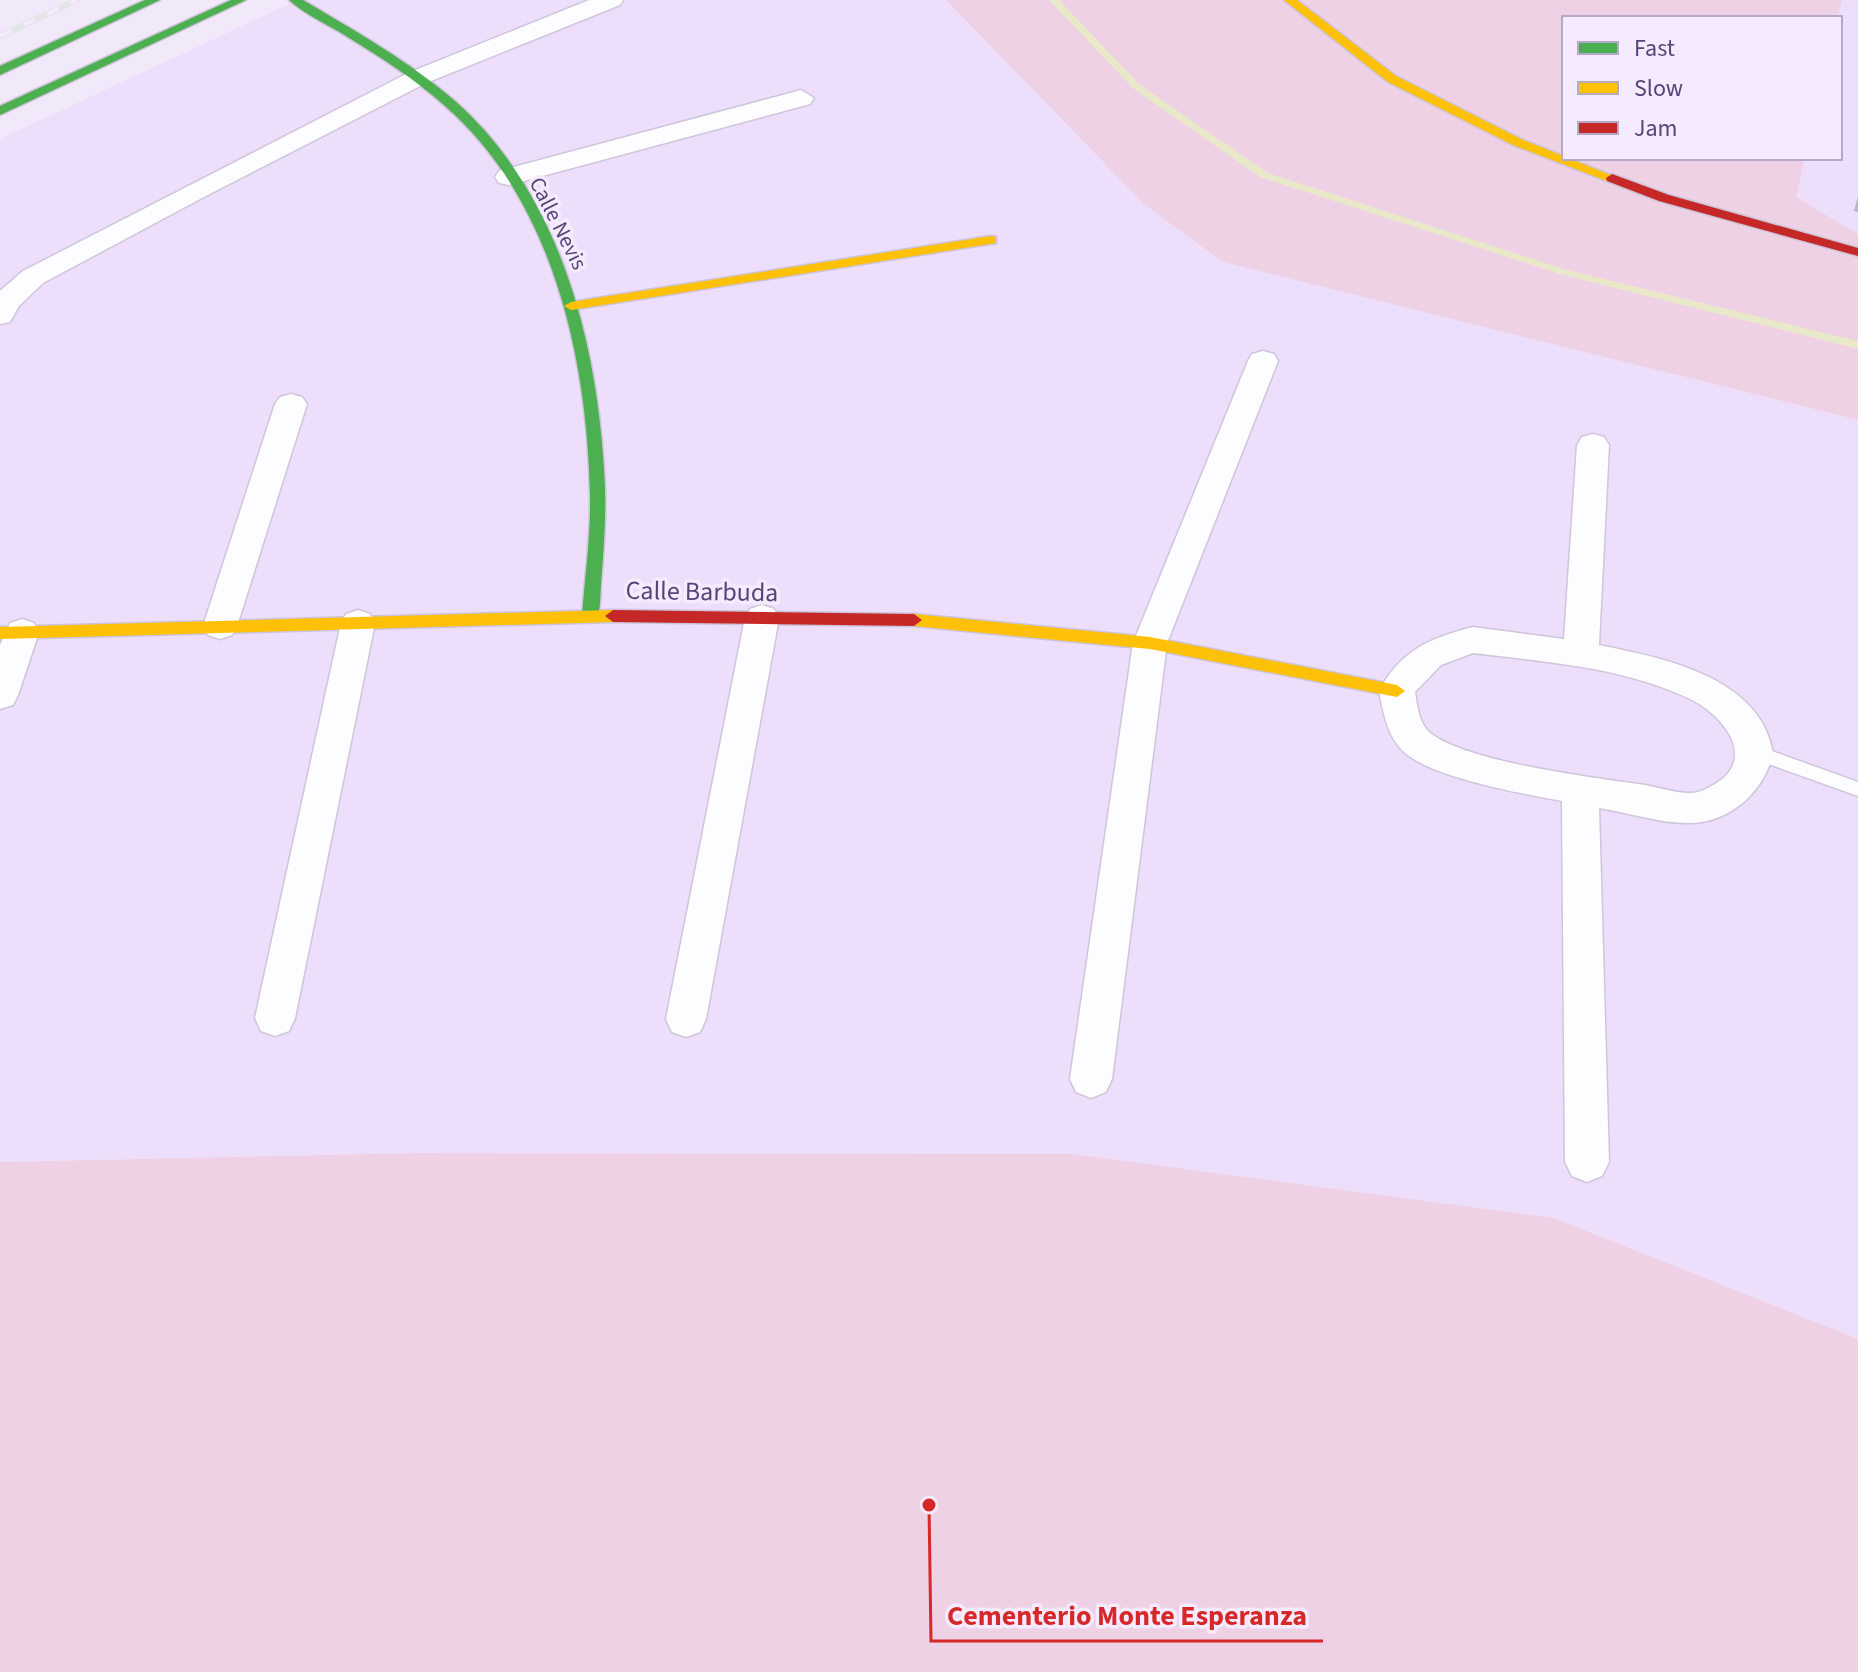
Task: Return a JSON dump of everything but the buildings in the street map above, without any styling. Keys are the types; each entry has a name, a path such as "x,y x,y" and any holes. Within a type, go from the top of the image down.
{"street":[{"path":"0,71 154,0"},
{"path":"0,111 240,0"},
{"name":"Calle Nevis","path":"295,0 417,78 489,144 557,262 571,306 587,393 598,497 590,616"},
{"path":"0,315 7,301 33,277 417,78 611,0"},
{"path":"1290,0 1392,79 1517,142 1562,159"},
{"path":"509,177 801,98"},
{"path":"1564,160 1664,198 1858,252"},
{"path":"571,306 991,240"},
{"path":"1091,1079 1150,643 1263,361"},
{"path":"220,626 291,404"},
{"path":"1581,654 1593,445"},
{"name":"Calle Barbuda","path":"11,632 590,616 942,620 1150,643 1397,691"},
{"path":"686,1019 762,618"},
{"path":"275,1018 358,623"},
{"path":"0,695 11,632"},
{"path":"1473,640 1581,654 1687,680 1726,704 1746,723 1755,752 1745,777 1730,796 1694,808 1463,765 1417,743 1403,719 1397,691 1414,665 1433,649 1473,640"},
{"path":"1580,788 1587,1162"}],"lane":[{"path":"1755,752 1858,789"}],"shaded area":[{"path":"298,0 946,0 1145,205 1223,262 1858,420 1858,1339 1554,1218 1073,1154 415,1153 0,1162 0,139"},
{"path":"946,0 1842,0 1838,16 1562,16 1562,160 1805,160 1796,197 1858,234 1858,420 1223,262 1145,205"},
{"path":"1842,0 1858,0 1858,234 1796,197 1805,160 1842,160 1842,16 1838,16"},
{"path":"415,1153 1073,1154 1554,1218 1858,1339 1858,1672 0,1672 0,1162"}],"waterway":[{"path":"1054,0 1137,87 1264,175 1564,272 1858,345"}],"railway":[{"path":"0,36 77,0"}],"traffic: fast":[{"path":"0,71 154,0"},
{"path":"0,111 240,0"},
{"path":"295,0 386,56 430,87 470,122 502,159 550,247 580,345 595,445 598,509 590,616"}],"traffic: slow":[{"path":"1290,0 1392,79 1517,142 1562,159"},
{"path":"1564,160 1612,178"},
{"path":"571,306 991,240"},
{"path":"0,633 613,616"},
{"path":"914,620 1150,643 1397,691"}],"traffic: jam":[{"path":"1612,178 1664,198 1858,252"},
{"path":"613,616 914,620"}],"place":[{"name":"Cementerio Monte Esperanza","path":"929,1505"}]}
